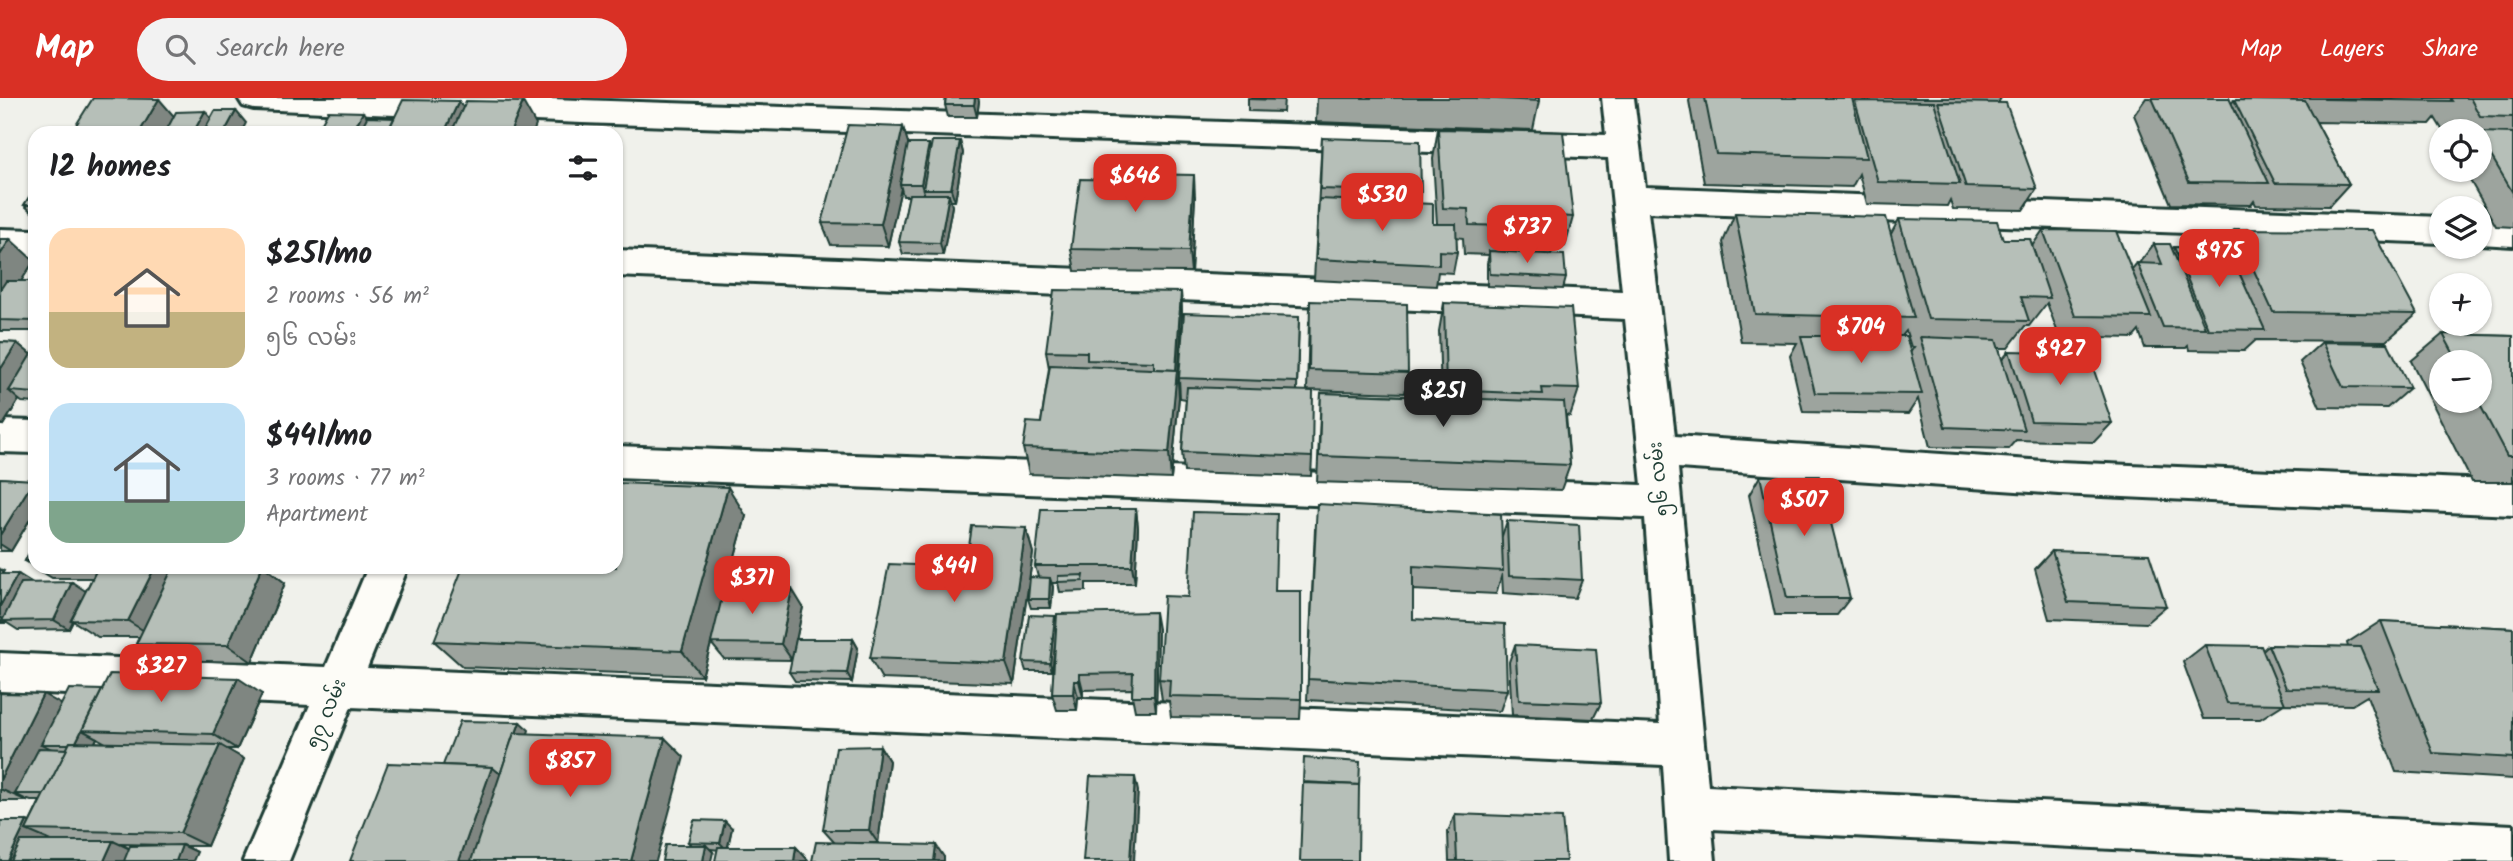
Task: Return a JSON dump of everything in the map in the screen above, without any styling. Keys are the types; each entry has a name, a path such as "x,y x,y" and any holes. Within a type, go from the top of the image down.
{"street":[{"path":"254,98 580,114 1623,147"},
{"name":"၅၆ လမ်း","path":"1618,98 1663,502 1692,861"},
{"path":"1631,199 2429,230"},
{"path":"2492,232 2513,233"},
{"path":"0,242 28,243"},
{"path":"623,263 1643,306"},
{"path":"0,436 28,437"},
{"path":"1656,451 2059,478 2513,498"},
{"path":"623,462 1663,502"},
{"name":"၅၇ လမ်း","path":"266,861 385,574"},
{"path":"0,672 1681,745"},
{"path":"1686,806 2513,847"}],"building":[{"path":"93,98 159,99 143,126 75,126"},
{"path":"946,98 975,98 974,105 945,105"},
{"path":"1284,98 1284,100 1248,99"},
{"path":"1475,98 1539,98 1539,101"},
{"path":"1705,98 1852,98 1867,158 1716,154"},
{"path":"2152,98 2229,98 2269,183 2189,182"},
{"path":"2450,98 2452,101 2324,99"},
{"path":"2470,98 2513,98 2513,117 2480,116"},
{"path":"403,100 459,101 447,126 390,126"},
{"path":"2234,100 2305,101 2349,184 2275,183"},
{"path":"466,101 523,102 513,126 454,126"},
{"path":"1855,101 1934,102 1960,184 1878,182"},
{"path":"1938,102 2006,103 2037,189 1966,187"},
{"path":"205,111 197,126 169,126 176,112"},
{"path":"215,111 236,111 228,126 207,126"},
{"path":"328,111 363,112 356,126 320,126"},
{"path":"367,117 394,118 390,126 362,126"},
{"path":"848,125 903,127 881,224 822,223"},
{"path":"1438,129 1563,132 1573,217 1557,216 1558,227 1469,225 1468,209 1443,208"},
{"path":"2492,132 2513,133 2513,193 2492,157"},
{"path":"1322,138 1420,141 1421,192 1320,189"},
{"path":"932,141 960,141 951,189 923,189"},
{"path":"908,144 929,144 921,184 900,184"},
{"path":"1140,174 1194,175 1189,251 1071,249 1080,179 1140,180"},
{"path":"909,194 949,194 940,243 899,242"},
{"path":"1319,199 1433,204 1433,224 1456,224 1457,252 1439,251 1439,265 1316,259"},
{"path":"1735,213 1886,217 1914,318 1755,314"},
{"path":"1899,219 1997,221 2003,239 2030,239 2050,298 2021,297 2029,321 1928,319"},
{"path":"2235,229 2372,230 2417,314 2273,312"},
{"path":"2043,230 2116,231 2151,317 2075,316"},
{"path":"0,239 10,239 0,255"},
{"path":"2154,244 2170,244 2205,328 2163,327 2137,263 2162,264"},
{"path":"2174,247 2228,248 2265,330 2208,329"},
{"path":"1489,251 1564,255 1566,278 1490,274"},
{"path":"6,281 28,281 28,321 0,320 0,290"},
{"path":"1054,290 1181,292 1176,370 1154,369 1154,362 1087,360 1087,352 1046,351"},
{"path":"1310,301 1407,304 1408,373 1309,370"},
{"path":"1444,303 1571,308 1579,389 1542,388 1543,394 1446,390"},
{"path":"1184,313 1299,317 1297,382 1179,378"},
{"path":"1801,336 1906,336 1922,394 1815,393"},
{"path":"2444,336 2513,336 2513,456 2507,456 2484,413 2492,413 2492,350 2452,350"},
{"path":"1920,337 1996,340 2024,430 1945,427"},
{"path":"0,342 17,343 0,370"},
{"path":"2322,342 2388,343 2410,388 2343,387"},
{"path":"2009,351 2088,353 2112,423 2031,421"},
{"path":"28,359 28,392 9,391"},
{"path":"1050,365 1177,370 1169,453 1023,448 1027,422 1041,423"},
{"path":"1187,387 1313,391 1312,457 1182,452"},
{"path":"1321,393 1564,402 1570,465 1319,456"},
{"path":"1760,476 1819,476 1850,598 1787,598"},
{"path":"0,478 28,480 28,490 0,535"},
{"path":"623,483 728,487 682,651 434,641 460,574 623,574"},
{"path":"1317,504 1501,514 1503,571 1413,566 1413,619 1505,624 1507,690 1308,679"},
{"path":"1041,509 1136,509 1132,566 1035,566"},
{"path":"1193,512 1277,514 1275,591 1301,591 1301,699 1169,696 1170,680 1159,679 1164,596 1188,597"},
{"path":"1507,521 1579,525 1582,580 1509,576"},
{"path":"972,526 1026,528 1006,663 870,658 889,564 966,567"},
{"path":"2052,551 2149,554 2166,606 2068,602"},
{"path":"0,574 18,574 0,606"},
{"path":"94,574 152,574 128,621 71,620"},
{"path":"170,574 259,574 228,645 136,644"},
{"path":"1084,575 1083,581 1058,582 1058,576"},
{"path":"1030,577 1050,578 1049,599 1028,599"},
{"path":"72,582 54,620 2,621 21,583"},
{"path":"724,589 792,589 781,644 711,643"},
{"path":"1155,612 1154,696 1132,696 1133,673 1079,674 1079,681 1074,681 1073,694 1052,694 1057,614"},
{"path":"1029,615 1055,616 1050,663 1023,662"},
{"path":"2381,621 2513,628 2513,758 2433,753"},
{"path":"796,639 853,639 847,673 789,672"},
{"path":"1515,645 1596,649 1601,703 1519,700"},
{"path":"2205,645 2261,646 2285,704 2227,703"},
{"path":"2268,645 2360,647 2378,689 2286,688"},
{"path":"110,674 238,678 213,734 82,730"},
{"path":"69,689 102,690 76,742 41,744"},
{"path":"0,693 43,694 0,780"},
{"path":"460,721 520,722 501,772 492,767 443,765"},
{"path":"514,733 665,738 631,861 471,861"},
{"path":"70,742 220,745 180,833 26,830"},
{"path":"880,746 869,830 823,830 836,747"},
{"path":"39,748 67,749 44,794 15,794"},
{"path":"1304,758 1360,762 1359,787 1303,782"},
{"path":"388,763 492,767 459,861 350,861"},
{"path":"1090,776 1135,777 1130,861 1083,861"},
{"path":"1303,783 1359,785 1358,861 1300,861"},
{"path":"1455,814 1562,818 1566,861 1457,861"},
{"path":"694,820 725,821 720,843 688,842"},
{"path":"0,821 27,821 8,861 0,861"},
{"path":"21,841 113,841 104,861 11,861"},
{"path":"816,842 936,845 934,861 812,861"},
{"path":"182,845 176,861 124,861 130,846"},
{"path":"665,845 706,845 703,861 662,861"},
{"path":"718,847 796,847 794,861 715,861"}]}
